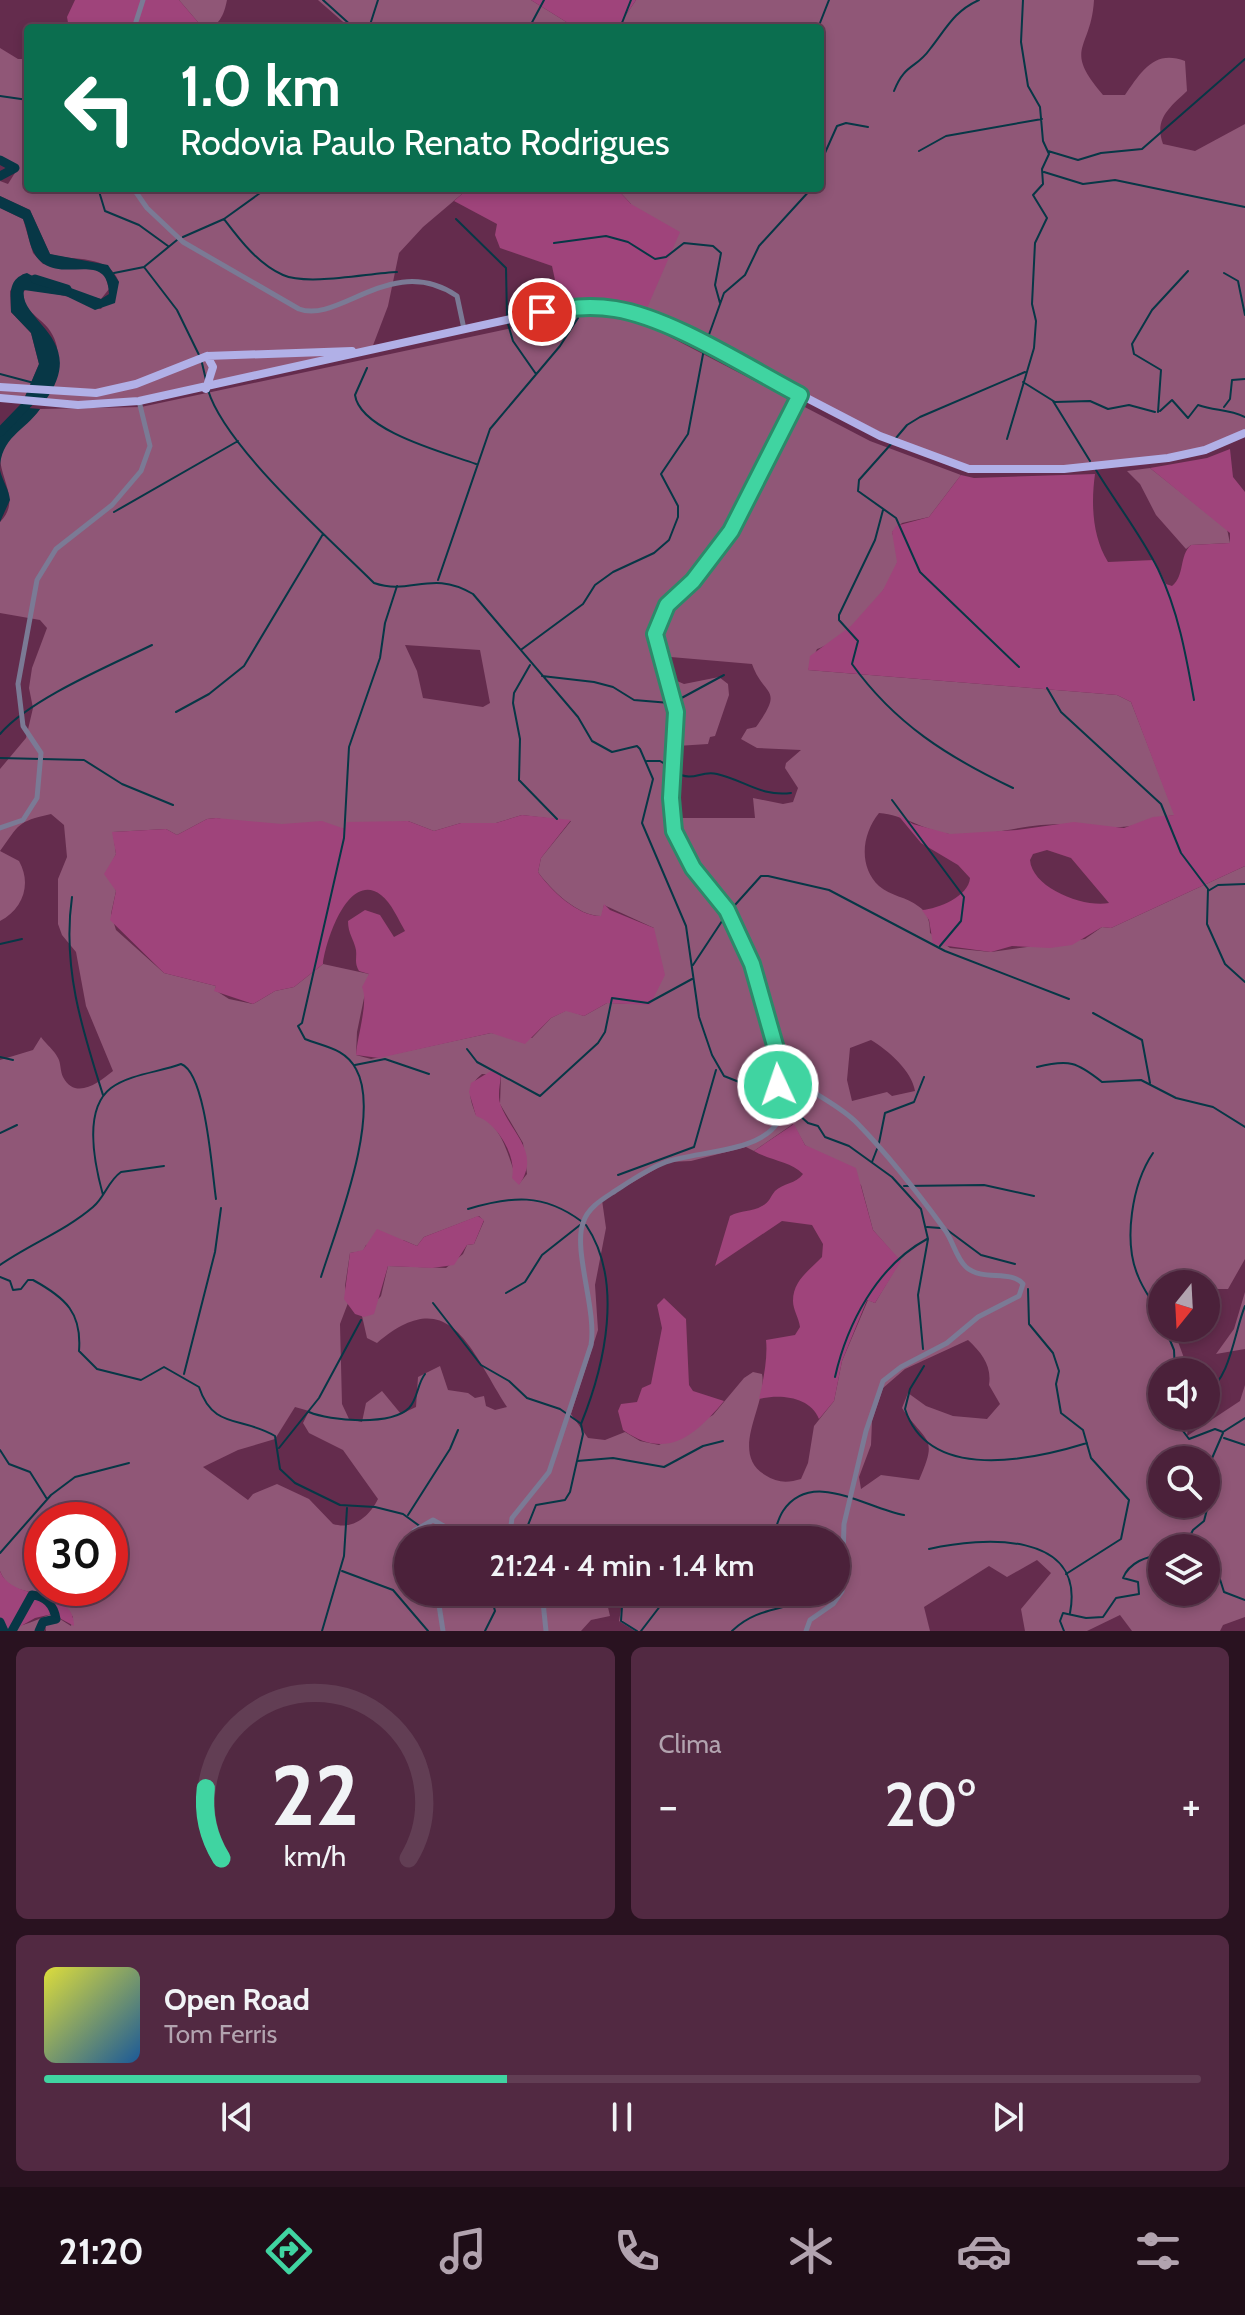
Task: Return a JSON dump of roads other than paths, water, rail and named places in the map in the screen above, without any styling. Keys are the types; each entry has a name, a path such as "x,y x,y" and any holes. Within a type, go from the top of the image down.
{"main road":[{"path":"0,398 57,404 139,401 206,389 374,349 574,307 618,309 660,323 908,448 954,466 985,472 1064,469 1168,458 1205,450 1244,436"},
{"path":"0,387 96,393 120,389 207,356 374,349"},
{"path":"206,389 213,371 207,356"}],"street":[{"path":"135,24 143,0"},
{"path":"136,192 147,208 183,242 299,309 318,312 379,287 419,283 457,296 464,329"},
{"path":"509,1526 549,1472 591,1345 593,1328 581,1244 587,1215 606,1197 668,1162 695,1158 761,1139 778,1122 780,1063 759,998 756,975 721,900 687,859 674,831 671,798 676,712 655,634 667,605 693,581 731,531 800,395"},
{"path":"0,828 23,820 37,798 41,753 23,726 18,684 37,580 56,549 112,505 141,471 150,446 139,401"},
{"path":"780,1063 798,1082 856,1122 911,1184 947,1234 964,1265 975,1273 1014,1277 1023,1284 1019,1296 978,1317 941,1347 901,1367 883,1381 864,1437 844,1524 842,1591 833,1604 810,1620 806,1631"},
{"path":"423,1526 433,1520 444,1526"},
{"path":"439,1606 443,1631"},
{"path":"543,1606 546,1631"}],"water":[{"path":"0,196 30,210 50,254 108,265 119,282 115,303 95,310 66,296 24,290 31,312 57,347 60,362 57,380 45,401 24,399 39,364 31,333 11,312 13,283 27,273 51,286 68,287 101,299 109,294 107,281 94,270 64,270 44,264 32,249 23,219 0,208"},
{"path":"28,408 40,409 9,442 1,459 0,470 0,428"},
{"path":"0,470 10,500 0,522"}],"waterway":[{"path":"323,0 350,24"},
{"path":"370,24 378,0"},
{"path":"531,24 544,0"},
{"path":"622,24 631,0"},
{"path":"820,24 829,0"},
{"path":"894,91 902,75 925,55 957,15 979,0"},
{"path":"1007,439 1034,348 1036,321 1032,304 1035,243 1047,218 1033,195 1043,184 1042,169 1049,154 1043,141 1040,107 1028,86 1021,42 1023,0"},
{"path":"1048,151 1078,160 1101,153 1142,149 1245,59"},
{"path":"0,96 24,99"},
{"path":"919,151 946,136 1042,119"},
{"path":"824,155 837,126 846,123 868,127"},
{"path":"0,160 15,168 0,176"},
{"path":"1044,172 1083,184 1115,180 1245,207"},
{"path":"99,192 105,211 139,225 168,246"},
{"path":"183,237 224,219 261,192"},
{"path":"706,343 724,293 745,275 759,246 808,192"},
{"path":"224,219 258,258 283,275 323,279 397,272"},
{"path":"456,219 506,268 507,318"},
{"path":"554,243 606,236 628,242 655,259 666,257 684,243 713,246 721,253 715,285 720,303"},
{"path":"114,273 144,267 177,240"},
{"path":"144,267 177,310 200,357"},
{"path":"1158,412 1161,370 1134,354 1132,344 1152,310 1188,271"},
{"path":"1224,273 1238,281 1245,315"},
{"path":"35,279 67,289"},
{"path":"438,580 490,429 560,346 578,318"},
{"path":"508,324 513,341 536,374"},
{"path":"522,649 583,604 595,585 613,572 654,553 669,540 678,517 678,506 661,474 688,434 704,349"},
{"path":"202,363 206,380"},
{"path":"367,368 355,395 360,408 372,419 406,439 476,464"},
{"path":"896,438 907,425 920,417 1025,372"},
{"path":"0,374 34,383"},
{"path":"1224,407 1230,399 1232,380 1245,379"},
{"path":"1023,382 1055,402 1090,401 1108,409 1129,405 1155,412"},
{"path":"208,390 218,413 256,465 374,583 399,587 445,584 473,594 578,717 592,741 612,752 637,746 640,749 653,779 642,823 686,926 699,1017 712,1055 724,1076 777,1097"},
{"path":"0,432 34,397"},
{"path":"1160,411 1172,400 1188,418 1198,405 1245,417"},
{"path":"1053,401 1090,461"},
{"path":"114,512 238,441"},
{"path":"892,443 859,480 858,491 896,518 920,572 1019,667"},
{"path":"1096,470 1144,544 1165,585 1180,633 1194,700"},
{"path":"883,510 875,540 839,615 839,620 858,641 852,664 886,704 924,737 966,764 1013,788"},
{"path":"176,712 209,694 244,666 323,534"},
{"path":"321,1277 354,1172 364,1114 363,1089 356,1069 346,1057 334,1049 305,1039 298,1026 302,1023 344,838 349,747 380,658 385,623 397,586"},
{"path":"0,734 30,708 50,696 152,645"},
{"path":"530,665 514,693 513,703 520,739 519,780 557,819"},
{"path":"676,701 724,675"},
{"path":"542,676 594,682 613,687 634,700 670,703"},
{"path":"1047,688 1061,712 1161,804 1181,853 1208,889 1207,924 1225,964 1245,982"},
{"path":"0,758 84,760 122,784 173,805"},
{"path":"647,761 660,761 670,767"},
{"path":"674,772 687,776 717,774 771,793 791,793"},
{"path":"892,800 964,897 961,921 940,946"},
{"path":"693,965 726,915 761,876 768,876 829,890 945,951 1069,999"},
{"path":"1208,891 1218,885 1245,884"},
{"path":"72,897 72,973 81,1022 103,1095"},
{"path":"0,944 22,939"},
{"path":"467,1049 477,1062 540,1096 598,1043 605,1032 612,998 648,1003 692,979"},
{"path":"1093,1013 1142,1040 1150,1083"},
{"path":"0,1057 13,1060"},
{"path":"355,1065 385,1059 429,1074"},
{"path":"1037,1067 1065,1063 1079,1066 1102,1082 1141,1080 1176,1098 1213,1107 1245,1127"},
{"path":"103,1195 93,1139 96,1110 102,1098 111,1088 127,1079 181,1064 190,1071 202,1104 216,1199"},
{"path":"618,1175 694,1147 716,1070"},
{"path":"879,1143 885,1113 914,1102 924,1077"},
{"path":"782,1100 808,1123 818,1126 825,1137 849,1146 892,1177 921,1209 928,1239 918,1295 923,1349"},
{"path":"0,1133 17,1125"},
{"path":"872,1162 877,1149"},
{"path":"1148,1296 1133,1262 1131,1230 1135,1196 1153,1153"},
{"path":"0,1265 82,1216 97,1203 121,1172 164,1166"},
{"path":"904,1186 984,1185 1034,1196"},
{"path":"468,1209 499,1201 540,1201 554,1205 581,1221"},
{"path":"184,1374 215,1252 221,1208"},
{"path":"506,1293 525,1282 542,1255 580,1225"},
{"path":"528,1526 536,1505 565,1500 570,1492 583,1434 581,1424 603,1350 607,1323 605,1271 598,1247 586,1225"},
{"path":"927,1227 940,1228"},
{"path":"946,1229 981,1255 1015,1264"},
{"path":"835,1377 847,1337 867,1298 893,1264 927,1239"},
{"path":"0,1277 10,1281 13,1290 21,1289 28,1280 33,1280 63,1300 78,1326 79,1351 97,1369 141,1380 164,1367 199,1387 205,1401 220,1416 275,1436 280,1469 295,1483 340,1505 375,1507 403,1514 420,1526"},
{"path":"1028,1289 1029,1324 1053,1353 1059,1371 1056,1384 1061,1413 1083,1430 1091,1458 1129,1500 1121,1539 1066,1574"},
{"path":"433,1303 481,1365 509,1381 527,1398 560,1409 580,1423"},
{"path":"1220,1378 1245,1306"},
{"path":"279,1448 319,1398 361,1320"},
{"path":"1171,1342 1174,1358"},
{"path":"924,1366 910,1389 905,1409 917,1432 936,1448 959,1457 984,1460 1039,1455 1087,1443"},
{"path":"309,1412 331,1418 360,1420 400,1414 412,1404 425,1374"},
{"path":"1218,1430 1223,1432 1245,1418"},
{"path":"408,1515 450,1449 458,1430"},
{"path":"1183,1430 1189,1439 1212,1430"},
{"path":"1217,1446 1223,1433"},
{"path":"1224,1438 1245,1445"},
{"path":"577,1461 613,1458 664,1467 703,1446 723,1441"},
{"path":"0,1450 9,1464 30,1472 47,1499"},
{"path":"0,1553 51,1495 75,1477 129,1463"},
{"path":"776,1526 783,1511 795,1499 809,1493 840,1495 904,1515"},
{"path":"322,1631 344,1556 347,1508"},
{"path":"1191,1534 1205,1518"},
{"path":"929,1549 976,1542 1001,1542 1025,1545 1046,1553 1062,1566 1071,1586 1070,1613"},
{"path":"1064,1631 1060,1621 1063,1613 1086,1618 1103,1617 1116,1598 1139,1594 1138,1582 1123,1578 1130,1568 1148,1558"},
{"path":"342,1571 393,1590 428,1631"},
{"path":"1220,1579 1224,1592 1245,1600"},
{"path":"12,1631 32,1595 48,1602 56,1619 43,1622 39,1631"},
{"path":"485,1631 495,1611 494,1606"},
{"path":"622,1606 621,1621 637,1631"},
{"path":"641,1631 660,1606"},
{"path":"732,1631 754,1616 787,1606"},
{"path":"0,1622 4,1631"}]}
